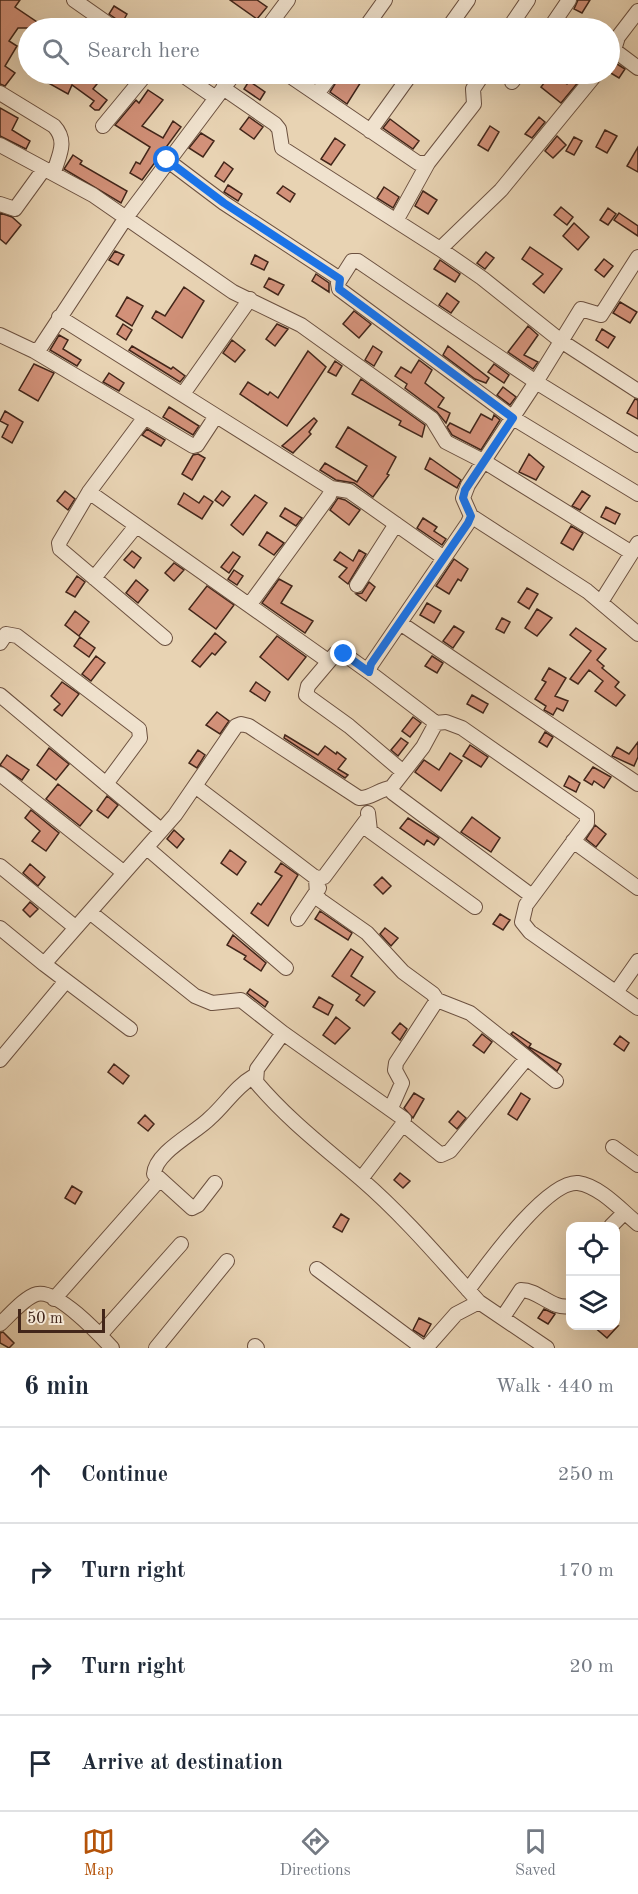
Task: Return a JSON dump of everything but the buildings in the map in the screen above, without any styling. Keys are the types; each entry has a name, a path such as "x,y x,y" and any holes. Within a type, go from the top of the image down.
{"street":[{"path":"74,0 100,18"},
{"path":"274,18 288,0"},
{"path":"372,18 385,0"},
{"path":"455,18 468,0"},
{"path":"516,18 528,0"},
{"path":"557,18 569,0"},
{"path":"620,34 638,11"},
{"path":"620,58 638,68"},
{"path":"103,126 138,84"},
{"path":"202,84 279,129 282,148 440,249 482,278 561,341 638,391"},
{"path":"34,351 44,342 124,219 227,84"},
{"path":"302,84 418,163 428,163"},
{"path":"317,94 324,84"},
{"path":"370,130 404,84"},
{"path":"396,221 428,163 474,104 473,89 476,84"},
{"path":"440,249 501,190 588,84"},
{"path":"0,93 54,126 62,134 63,142 49,170 15,209 0,204"},
{"path":"0,145 93,195 124,219 233,292 310,331 432,419 447,442 635,548 601,602"},
{"path":"167,160 224,203 340,279"},
{"path":"638,257 601,315 581,309 464,494 471,516 601,602 638,633"},
{"path":"638,445 536,382 358,261 352,261 340,279 339,289 513,418 638,494"},
{"path":"183,394 250,300"},
{"path":"59,317 331,488 349,491 444,558"},
{"path":"0,335 34,351 193,446 197,445 216,416"},
{"path":"145,417 89,492 59,543 60,549 165,638"},
{"path":"250,604 328,496 331,488"},
{"path":"89,492 328,661"},
{"path":"369,672 471,516"},
{"path":"357,585 396,524"},
{"path":"94,578 136,526"},
{"path":"400,623 638,784"},
{"path":"0,643 6,634 17,636 139,729 140,738 106,784"},
{"path":"402,771 349,726 306,695 308,686 328,661 340,652 436,723 447,722 462,728 585,813 589,818 587,823 526,905 522,922 530,932 617,991 638,1008"},
{"path":"0,695 161,830"},
{"path":"391,788 423,747 436,723"},
{"path":"44,964 75,927 91,913 123,872 147,848 195,786 236,726 242,724 359,798 367,799 382,789 391,788"},
{"path":"0,774 123,872"},
{"path":"195,786 320,877"},
{"path":"391,788 399,798 532,896"},
{"path":"367,799 370,831 475,906"},
{"path":"298,919 316,895 320,877 368,818"},
{"path":"573,841 638,888"},
{"path":"147,848 286,968"},
{"path":"0,866 75,927"},
{"path":"316,895 326,905 367,933 403,972 433,994 437,1000 470,1013 525,1059 556,1081"},
{"path":"91,913 195,996 212,1003 241,1000 283,1033 399,1114 403,1124 441,1155 450,1151 525,1059"},
{"path":"0,928 130,1029"},
{"path":"617,991 638,961"},
{"path":"0,1060 66,981"},
{"path":"391,1108 402,1083 395,1070 396,1063 437,1000"},
{"path":"215,1183 198,1205 192,1208 154,1174 156,1166 187,1134 211,1118 243,1082 255,1076 283,1033"},
{"path":"255,1076 256,1082 272,1101 361,1179 417,1233 479,1302 547,1348"},
{"path":"361,1179 403,1124"},
{"path":"614,1147 638,1166"},
{"path":"0,1323 33,1295 62,1289 160,1179"},
{"path":"468,1290 525,1219 548,1198 572,1183 585,1185 638,1224"},
{"path":"616,1222 624,1213"},
{"path":"100,1335 181,1244"},
{"path":"156,1348 227,1261"},
{"path":"318,1269 424,1348 456,1314 479,1302"},
{"path":"62,1289 112,1348"},
{"path":"502,1317 521,1290 534,1293 558,1306 566,1305"}],"route":[{"path":"167,160 224,203 340,279 339,289 513,418 465,490 463,498 471,516 468,523 371,664 369,672 344,654"}]}
